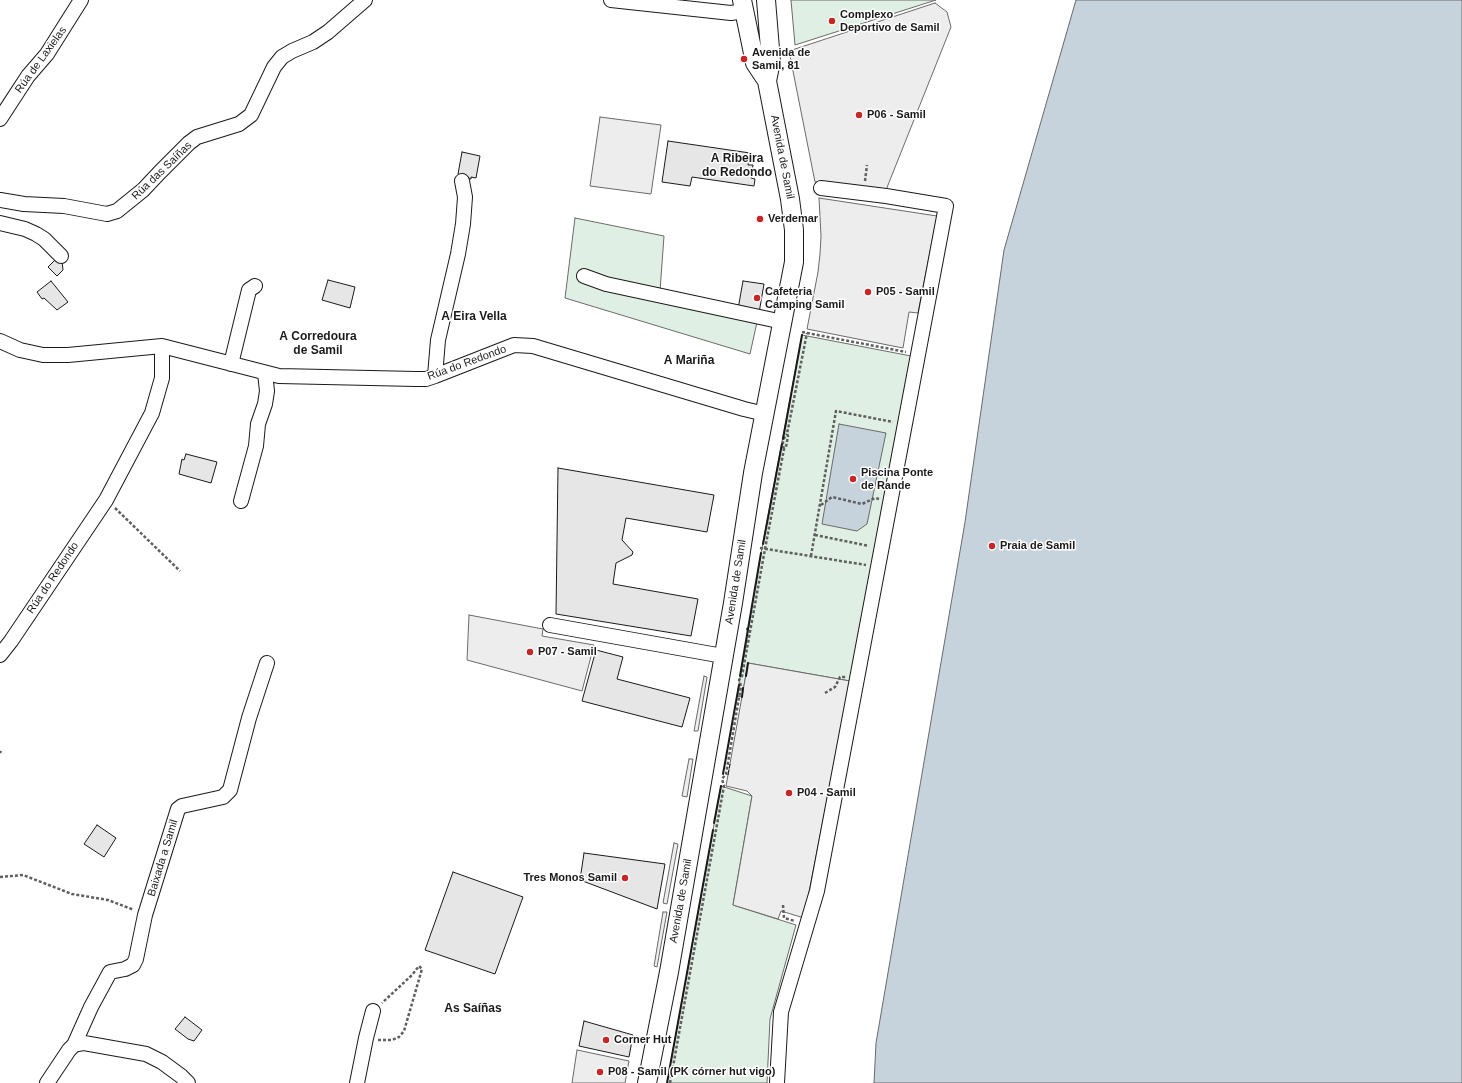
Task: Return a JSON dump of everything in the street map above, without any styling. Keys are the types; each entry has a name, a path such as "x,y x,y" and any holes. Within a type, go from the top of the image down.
{"main road":[{"name":"Avenida de Samil","path":"647,1083 669,972 724,656 753,473 794,262 794,230 790,199 767,81 771,61 766,0"},
{"name":"Avenida de Samil","path":"743,5 755,63 767,81"}],"street":[{"name":"Rúa de Laxielas","path":"0,119 28,76 47,54 81,0"},
{"name":"Rúa das Saíñas","path":"0,200 24,204 64,206 107,214 117,212 143,190 189,143 197,137 239,124 251,115 274,67 282,57 313,42 328,32 365,0"},
{"path":"611,0 731,13 743,5"},
{"path":"435,376 438,340 458,254 463,224 465,197 462,181"},
{"path":"777,1083 781,1012 817,890 879,568 946,206 886,196 822,188"},
{"path":"0,223 25,229 36,234 44,239 61,256"},
{"path":"584,276 606,284 782,322"},
{"path":"231,364 249,290 255,286"},
{"name":"Rúa do Redondo","path":"0,341 20,350 43,355 68,355 162,346 279,376 426,379 514,345 533,346 765,414"},
{"name":"Rúa do Redondo","path":"0,655 106,500 152,413 162,378 162,346"},
{"path":"241,501 256,446 258,424 265,404 267,391 265,373"},
{"path":"550,625 724,656"},
{"name":"Baixada a Samil","path":"47,1083 74,1045 91,1007 110,972 125,969 133,965 136,959 146,915 178,809 182,806 223,797 230,790 249,718 267,663"},
{"path":"357,1083 373,1011"},
{"path":"74,1045 84,1043 146,1054 162,1062 188,1083"}],"path":[{"path":"802,332 918,354"},
{"path":"669,1083 724,786 722,779 726,774 741,686 739,680 742,676 807,333"},
{"path":"811,556 836,411 905,425"},
{"path":"784,449 782,441 784,436 787,434"},
{"path":"820,505 832,497 862,504 875,498"},
{"path":"106,500 180,571"},
{"path":"815,536 882,548"},
{"path":"760,548 879,568"},
{"path":"746,628 750,629"},
{"path":"825,693 836,688 840,677 850,676 858,678"},
{"path":"729,724 734,725"},
{"path":"0,877 24,875 72,894 108,900 146,915"},
{"path":"783,905 784,918 807,924"},
{"path":"366,1038 384,1041 392,1040 399,1037 404,1031 422,969 419,966 412,975 373,1011"}],"green space":[{"name":"Complexo Deportivo de Samil","path":"791,0 936,0 795,45"},
{"path":"575,218 664,236 660,291 759,313 750,354 565,298"},
{"path":"802,335 911,356 850,681 748,663 742,697 737,696 761,553"},
{"path":"721,786 752,796 733,905 796,925 770,1019 767,1083 667,1083"}],"shaded area":[{"path":"1076,0 1462,0 1462,1083 874,1083 876,1043 965,522 1004,250"},
{"name":"P06 - Samil","path":"935,3 947,12 951,27 886,190 815,182 789,51"},
{"path":"600,117 661,125 651,194 590,186"},
{"name":"P05 - Samil","path":"819,198 937,216 918,313 909,312 903,348 807,329 820,254 821,236"},
{"name":"Piscina Ponte de Rande","path":"839,424 886,433 867,524 857,531 822,524"},
{"name":"P07 - Samil","path":"469,615 543,629 542,636 594,645 582,691 467,660"},
{"name":"P04 - Samil","path":"748,663 850,681 804,918 781,911 778,919 733,905 752,796 747,791 726,786"},
{"path":"704,676 707,677 698,731 694,731"},
{"path":"689,759 693,759 687,797 682,796"},
{"path":"674,843 678,844 667,904 663,903"},
{"path":"663,912 667,912 657,967 654,966"},
{"name":"P08 - Samil (PK córner hut vigo)","path":"577,1050 629,1061 625,1083 572,1083"}],"building":[{"path":"668,141 750,153 748,165 753,165 751,178 755,179 754,186 692,177 690,186 662,182"},
{"path":"462,152 480,156 476,178 464,178 465,175 458,174"},
{"path":"58,257 62,261 63,270 57,276 48,267"},
{"path":"328,280 355,287 350,308 322,300"},
{"path":"51,281 68,302 57,310 44,298 42,299 37,292"},
{"path":"743,281 764,284 759,313 738,309"},
{"path":"186,454 217,462 211,483 179,474 182,459 184,460"},
{"path":"558,468 714,495 707,532 626,518 622,540 633,552 632,555 616,563 613,584 698,599 691,636 556,614"},
{"path":"596,650 623,657 617,679 690,698 682,727 582,701"},
{"path":"97,825 116,838 104,857 84,844"},
{"path":"584,853 665,864 657,909 580,880"},
{"path":"453,872 523,897 495,974 425,950"},
{"path":"185,1017 202,1030 194,1041 188,1039 175,1029"},
{"name":"Corner Hut","path":"584,1021 633,1035 629,1057 579,1046"}],"fence":[{"path":"728,775 730,764"}],"wall":[{"path":"783,439 802,335"},
{"path":"763,544 782,444"},
{"path":"740,676 761,553"},
{"path":"746,676 748,663"},
{"path":"723,774 739,685"},
{"path":"742,697 743,688"},
{"path":"714,823 721,786"},
{"path":"667,1083 713,830"}],"place":[{"name":"Complexo Deportivo de Samil","path":"832,21"},
{"name":"Avenida de Samil, 81","path":"744,59"},
{"name":"P06 - Samil","path":"859,115"},
{"name":"Verdemar","path":"760,219"},
{"name":"P05 - Samil","path":"868,292"},
{"name":"Cafeteria Camping Samil","path":"757,298"},
{"name":"Piscina Ponte de Rande","path":"853,479"},
{"name":"Praia de Samil","path":"992,546"},
{"name":"P07 - Samil","path":"530,652"},
{"name":"P04 - Samil","path":"789,793"},
{"name":"Tres Monos Samil","path":"625,878"},
{"name":"Corner Hut","path":"606,1040"},
{"name":"P08 - Samil (PK córner hut vigo)","path":"600,1072"}],"district":[{"name":"A Ribeira do Redondo","path":"737,166"},
{"name":"A Eira Vella","path":"474,317"},
{"name":"A Corredoura de Samil","path":"318,344"},
{"name":"A Mariña","path":"689,361"},
{"name":"As Saíñas","path":"473,1009"}]}
